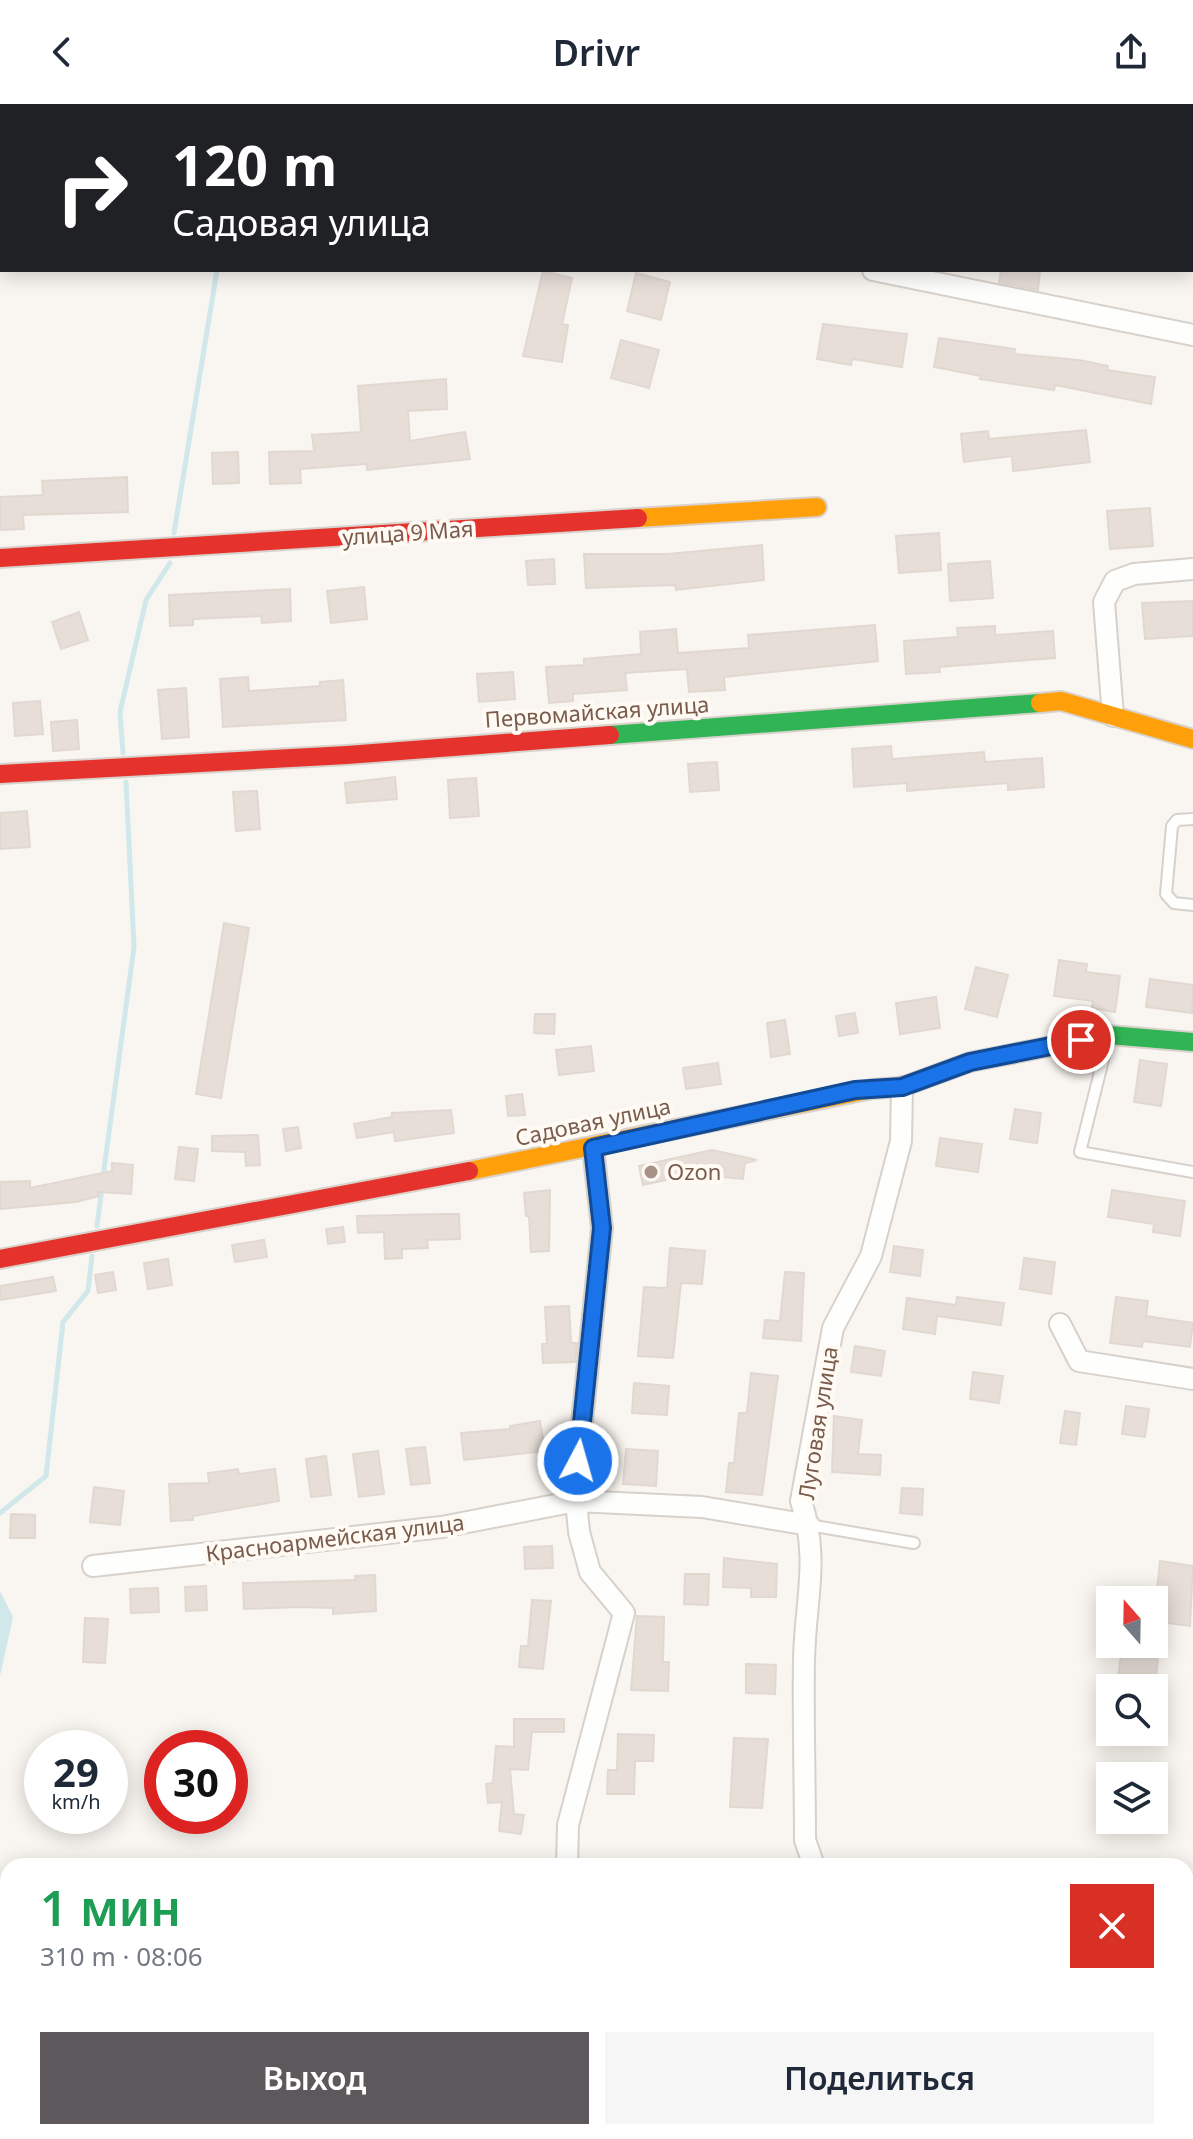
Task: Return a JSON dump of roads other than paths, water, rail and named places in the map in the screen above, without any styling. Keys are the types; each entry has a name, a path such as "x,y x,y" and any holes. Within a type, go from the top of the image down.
{"street":[{"path":"883,272 1193,335"},
{"name":"улица 9 Мая","path":"0,558 817,507"},
{"path":"1113,716 1104,602 1115,581 1134,574 1193,569"},
{"name":"Первомайская улица","path":"0,774 347,755 1061,701 1193,739"},
{"name":"Садовая улица","path":"0,1259 593,1148 855,1090 902,1087 970,1062 1109,1035 1193,1042"},
{"name":"Луговая улица","path":"811,1858 805,1840 804,1657 813,1570 809,1525 801,1501 833,1328 871,1256 901,1141 902,1087"},
{"path":"567,1858 568,1825 624,1613 590,1572 576,1501 602,1228 593,1148"},
{"path":"1060,1324 1079,1361 1193,1379"},
{"name":"Красноармейская улица","path":"93,1566 442,1527 576,1501 702,1507 809,1525"}],"lane":[{"path":"1193,819 1177,820 1172,826 1166,894 1174,903 1193,905"},
{"path":"1109,1035 1080,1152 1193,1172"},
{"path":"809,1525 914,1543"}],"water":[{"path":"0,1591 13,1617 0,1676"}],"waterway":[{"path":"174,533 217,272"},
{"path":"123,753 120,712 146,600 170,563"},
{"path":"103,1177 134,947 126,782"},
{"path":"97,1226 102,1187"},
{"path":"0,1513 46,1476 63,1322 88,1291 92,1256"}],"place":[{"name":"Ozon","path":"651,1172"}]}
